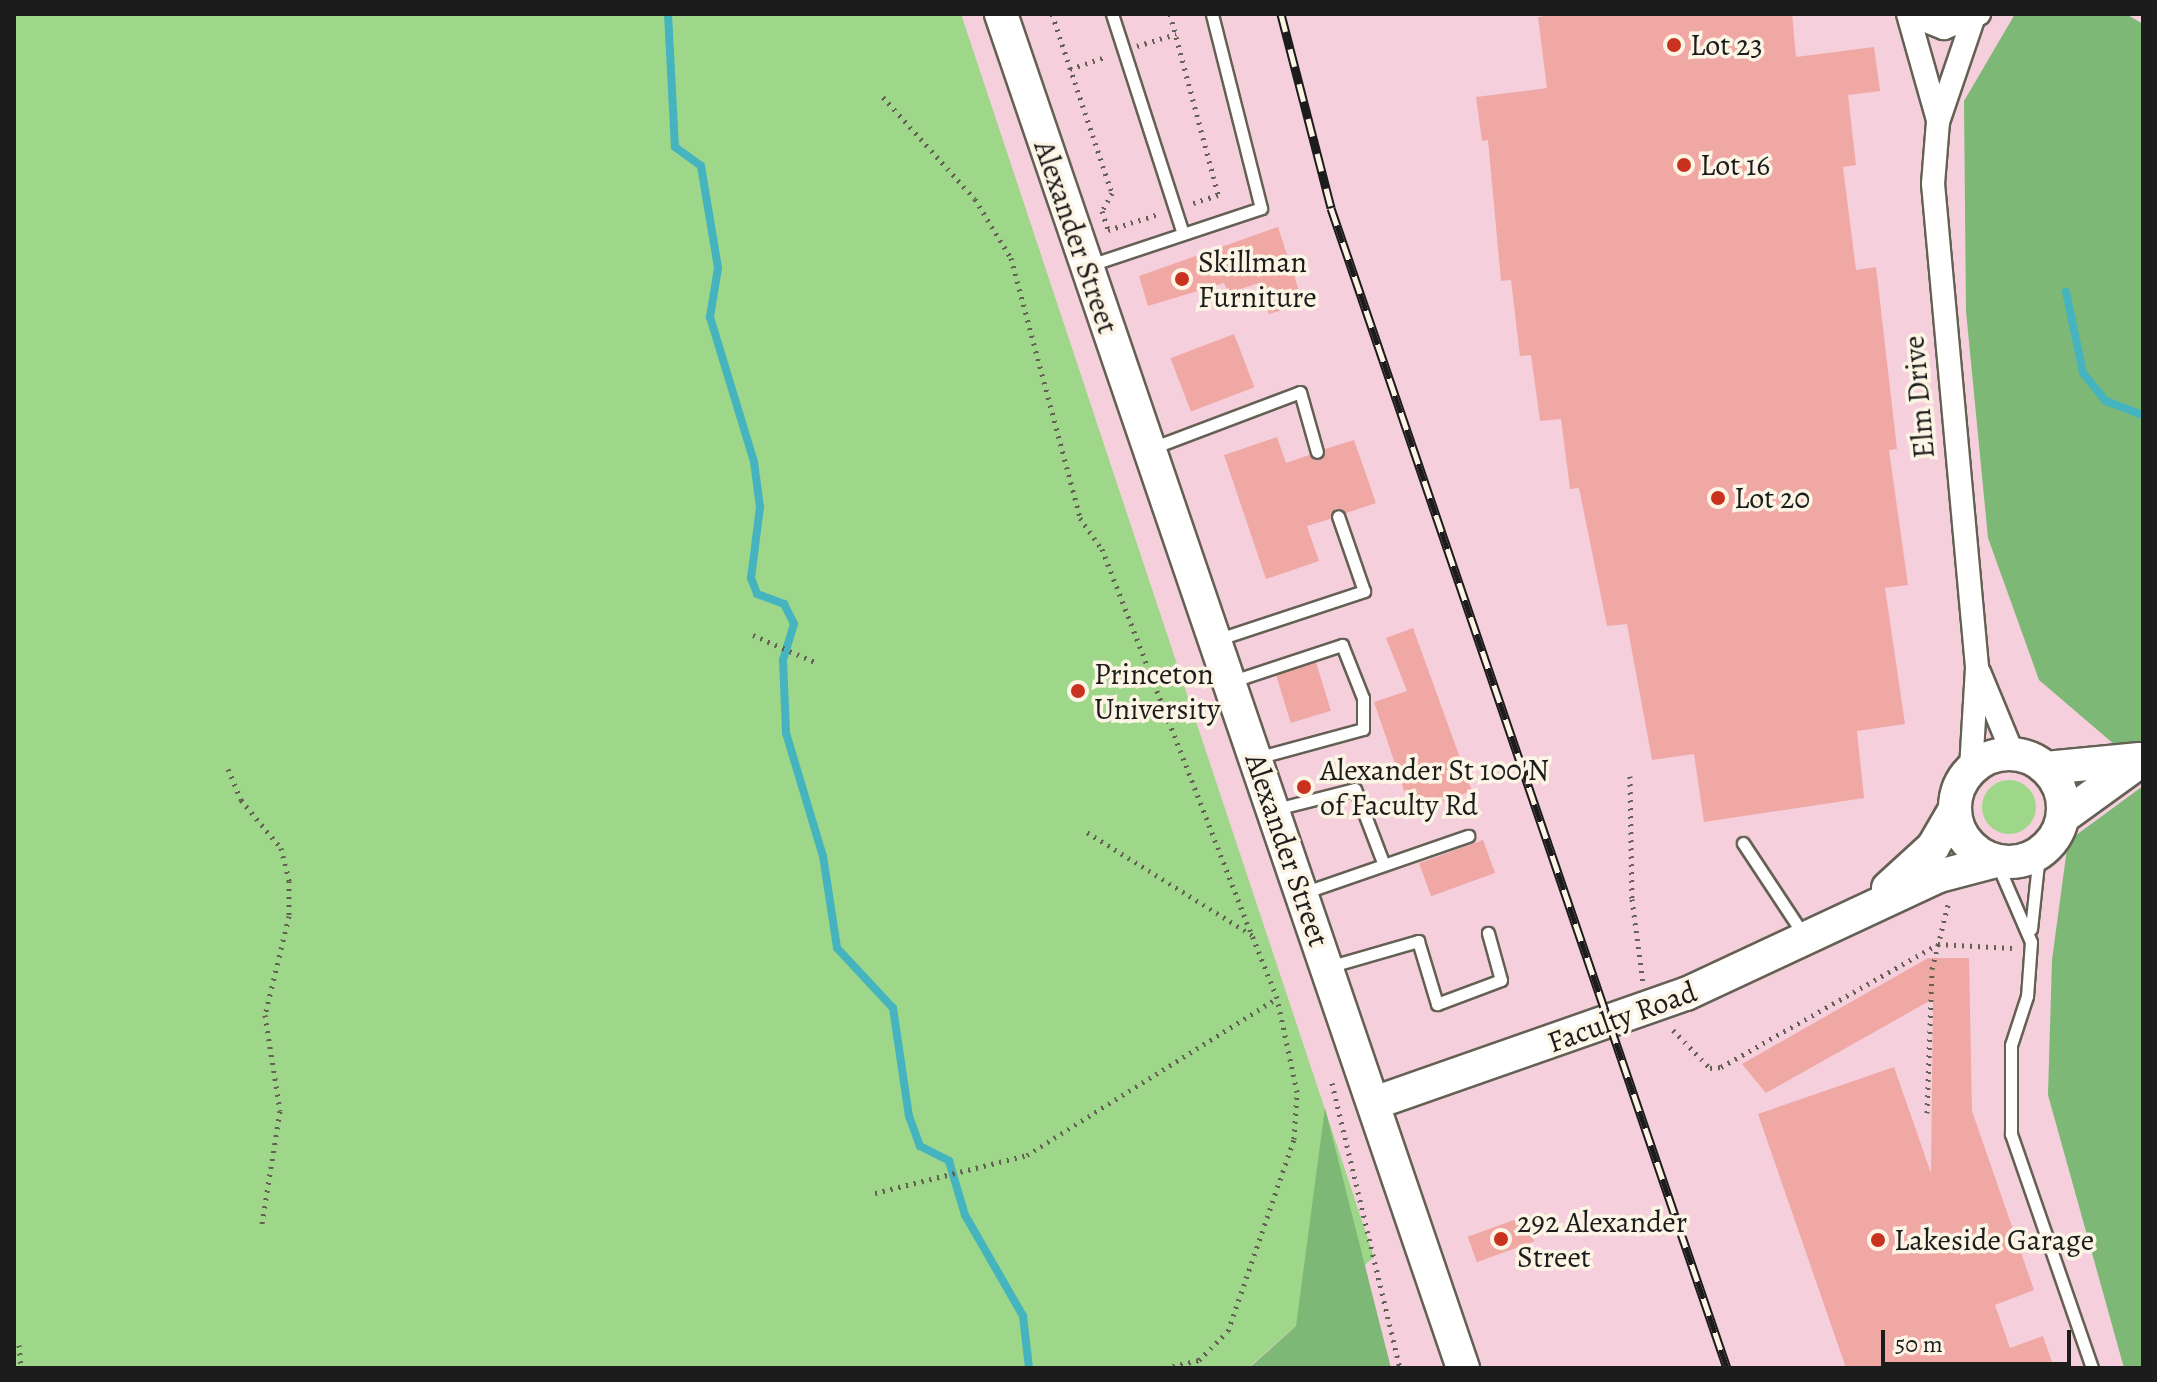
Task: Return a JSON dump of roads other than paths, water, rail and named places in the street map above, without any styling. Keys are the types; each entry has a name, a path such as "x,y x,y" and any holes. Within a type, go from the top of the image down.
{"main road":[{"name":"Alexander Street","path":"1001,14 1463,1368"},
{"path":"2013,754 2046,768 2143,759 2063,817 2039,854 1996,861 1966,842 1955,809 1971,769 2013,754"},
{"path":"2046,768 2060,790 2063,817"},
{"name":"Faculty Road","path":"1862,911 1933,847 1955,809"},
{"name":"Faculty Road","path":"1374,1103 1612,1022 1808,941 1862,911 1939,876 1996,861"}],"street":[{"path":"1909,14 1944,28 1976,17"},
{"name":"Elm Drive","path":"1909,14 1938,122 1936,255 1977,667 1971,769"},
{"name":"Elm Drive","path":"1938,122 1976,17"},
{"name":"Elm Drive","path":"1977,667 2013,754"}],"lane":[{"path":"1112,14 1183,234"},
{"path":"1086,266 1261,208 1212,14"},
{"path":"1148,450 1300,392 1317,452"},
{"path":"1214,640 1364,591 1338,516"},
{"path":"1229,683 1342,645 1363,698 1363,729 1256,758"},
{"path":"1273,810 1355,789 1384,865"},
{"path":"1303,893 1468,836"},
{"path":"1743,843 1808,941"},
{"path":"2039,854 2027,996 2011,1045 2011,1134 2092,1368"},
{"path":"1996,861 2031,942"},
{"path":"1328,967 1418,941 1437,1004 1501,980 1488,933"}],"waterway":[{"path":"668,14 675,147 701,166 718,268 710,317 754,462 760,507 751,578 757,594 784,604 794,624 783,660 786,733 823,856 837,948 893,1008 909,1116 920,1146 949,1161 965,1215 1023,1316 1029,1368"},
{"path":"2066,292 2083,373 2106,401 2143,415"}],"railway":[{"path":"1281,14 1331,208 1727,1368"}],"place":[{"name":"Lot 23","path":"1674,45"},
{"name":"Lot 16","path":"1684,165"},
{"name":"Skillman Furniture","path":"1182,279"},
{"name":"Lot 20","path":"1718,498"},
{"name":"Princeton University","path":"1078,691"},
{"name":"Alexander St 100'N of Faculty Rd","path":"1304,787"},
{"name":"292 Alexander Street","path":"1501,1239"},
{"name":"Lakeside Garage","path":"1878,1240"}]}
